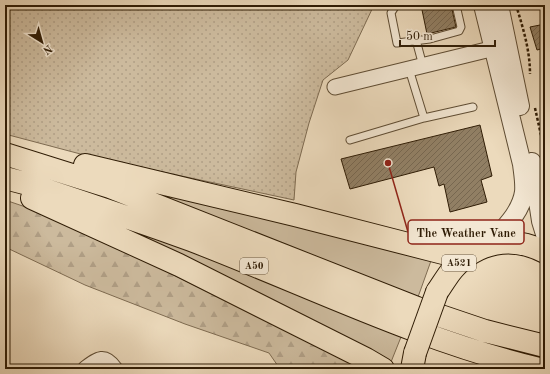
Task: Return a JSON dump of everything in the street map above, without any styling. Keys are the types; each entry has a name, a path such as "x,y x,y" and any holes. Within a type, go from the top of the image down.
{"main road":[{"path":"5,150 71,162 296,215 443,254 468,255"},
{"name":"A50","path":"5,154 110,187 417,308 485,331 545,346"},
{"name":"A50","path":"5,178 28,184 191,240 391,322 502,360 539,369"},
{"path":"5,188 102,229 178,265 366,359 383,369"},
{"name":"A521","path":"413,361 437,292 452,270 468,255 490,244 514,242 536,247 545,252"}],"street":[{"path":"483,5 501,47 530,149 541,222 545,234"},
{"path":"490,244 512,219 524,193 522,164 501,47 499,5"},
{"path":"335,87 501,47"},
{"path":"85,369 103,359 107,360 115,369"}],"lane":[{"path":"396,5 391,13 397,43 430,39 459,31 461,27 456,5"},
{"path":"416,40 416,68 424,118"},
{"path":"350,140 424,118 473,107"}],"green space":[{"path":"5,5 374,5 348,60 323,80 309,123 296,172 294,200 88,156 5,134"},
{"path":"133,184 432,258 418,297 367,282 262,235 164,200"},
{"path":"5,200 61,219 363,369 280,369 269,353 185,324 85,285 5,247"},
{"path":"107,215 403,332 391,362 134,236"}],"building":[{"path":"421,5 451,5 456,27 427,34"},
{"path":"545,24 545,48 537,50 530,27"},
{"path":"480,125 492,176 481,180 487,202 450,212 444,184 439,186 434,167 350,189 341,159"}],"place":[{"name":"The Weather Vane","path":"388,163"}]}
